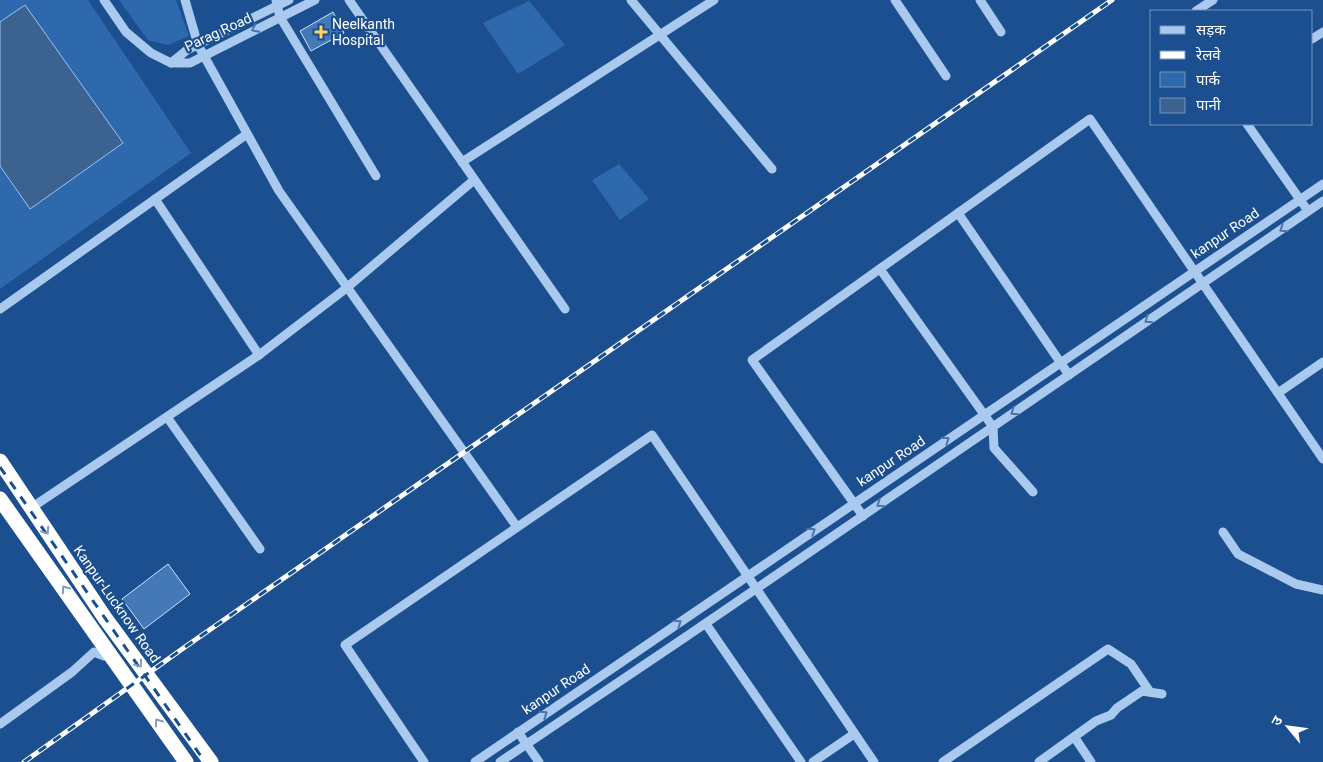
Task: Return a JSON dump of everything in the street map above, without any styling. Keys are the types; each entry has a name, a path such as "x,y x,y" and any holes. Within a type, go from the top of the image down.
{"highway":[{"name":"Kanpur-Lucknow Road","path":"0,461 106,618 211,762"},
{"path":"0,499 186,762"}],"street":[{"path":"104,0 126,32 151,53 171,63"},
{"path":"185,0 203,56 279,190 517,527"},
{"name":"Parag Road","path":"171,63 186,50 277,3 289,0"},
{"name":"Parag Road","path":"171,63 190,63 315,0"},
{"path":"349,0 565,309"},
{"path":"630,0 772,168"},
{"path":"462,162 714,0"},
{"path":"895,0 946,76"},
{"path":"980,0 1001,32"},
{"path":"1197,10 1212,0"},
{"path":"277,3 280,17 376,176"},
{"path":"862,516 752,360 1090,119 1323,459"},
{"path":"1248,125 1308,211"},
{"path":"0,309 247,134"},
{"path":"31,508 259,355 347,286 474,180"},
{"name":"kanpur Road","path":"475,762 1194,270 1323,184"},
{"path":"154,199 259,355"},
{"path":"500,762 706,624 1323,201"},
{"path":"958,213 1069,375"},
{"path":"880,269 993,427 994,448 1032,492"},
{"path":"1278,393 1323,362"},
{"path":"167,417 260,549"},
{"path":"424,762 345,645 652,435 874,762"},
{"path":"1224,532 1238,554 1296,584 1323,590"},
{"path":"706,624 801,762"},
{"path":"945,761 1108,649 1131,664 1150,692"},
{"path":"0,724 72,672 94,652 104,656 110,654"},
{"path":"1038,762 1075,738 1096,721 1111,715 1117,708 1142,691 1162,694"},
{"path":"518,732 538,762"},
{"path":"813,762 854,734"},
{"path":"1075,738 1091,762"}],"green space":[{"path":"0,0 88,0 191,153 0,289"},
{"path":"119,0 176,0 189,36 168,45 148,40"},
{"path":"529,1 565,45 518,74 483,23"},
{"path":"619,164 649,199 620,220 592,180"}],"water":[{"path":"25,5 123,143 30,209 0,166 0,22"}],"building":[{"path":"333,12 344,33 311,51 300,31"},
{"path":"168,564 190,594 144,629 122,599"}],"railway":[{"path":"24,762 185,647 1112,0"},
{"path":"0,467 205,762"}],"place":[{"name":"Neelkanth Hospital","path":"321,32"}]}
